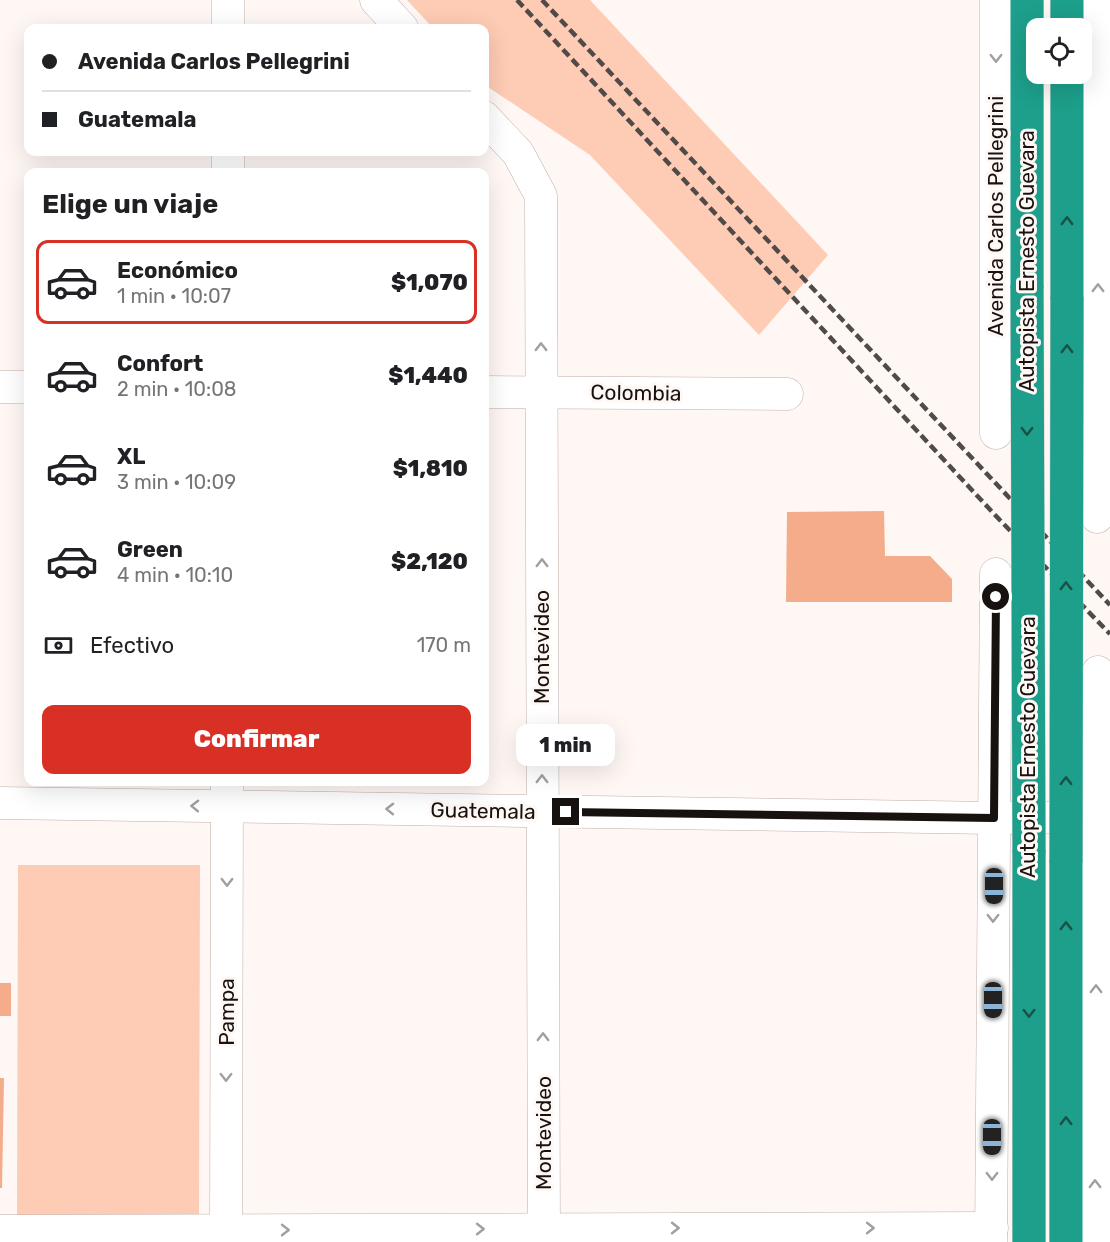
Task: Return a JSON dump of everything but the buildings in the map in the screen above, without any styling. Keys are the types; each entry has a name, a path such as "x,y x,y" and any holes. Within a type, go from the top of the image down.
{"highway":[{"name":"Autopista Ernesto Guevara","path":"1027,0 1029,1242"},
{"path":"1067,0 1067,18"},
{"name":"Autopista Ernesto Guevara","path":"1067,84 1066,860 1091,1238"}],"street":[{"path":"228,0 228,24"},
{"path":"376,0 398,24"},
{"name":"Avenida Carlos Pellegrini","path":"996,0 996,433"},
{"path":"1097,0 1104,388 1097,517"},
{"name":"Montevideo","path":"489,122 518,153 541,196 544,1235"},
{"path":"0,387 24,387"},
{"path":"997,388 1104,388"},
{"name":"Colombia","path":"489,392 787,394"},
{"path":"0,1231 226,1236 991,1235 996,574"},
{"path":"1091,1238 1104,817 1098,672"},
{"name":"Guatemala","path":"0,803 227,794 543,812 994,818 1104,817"},
{"name":"Pampa","path":"226,1236 227,794"}],"shaded area":[{"path":"407,0 590,0 828,255 759,335 590,155 489,88 489,24 429,24"},
{"path":"18,865 200,865 199,1217 17,1216"}],"railway":[{"path":"517,0 996,516 1110,634"},
{"path":"542,0 1110,605"}],"route":[{"path":"566,812 994,818 996,597"}]}
